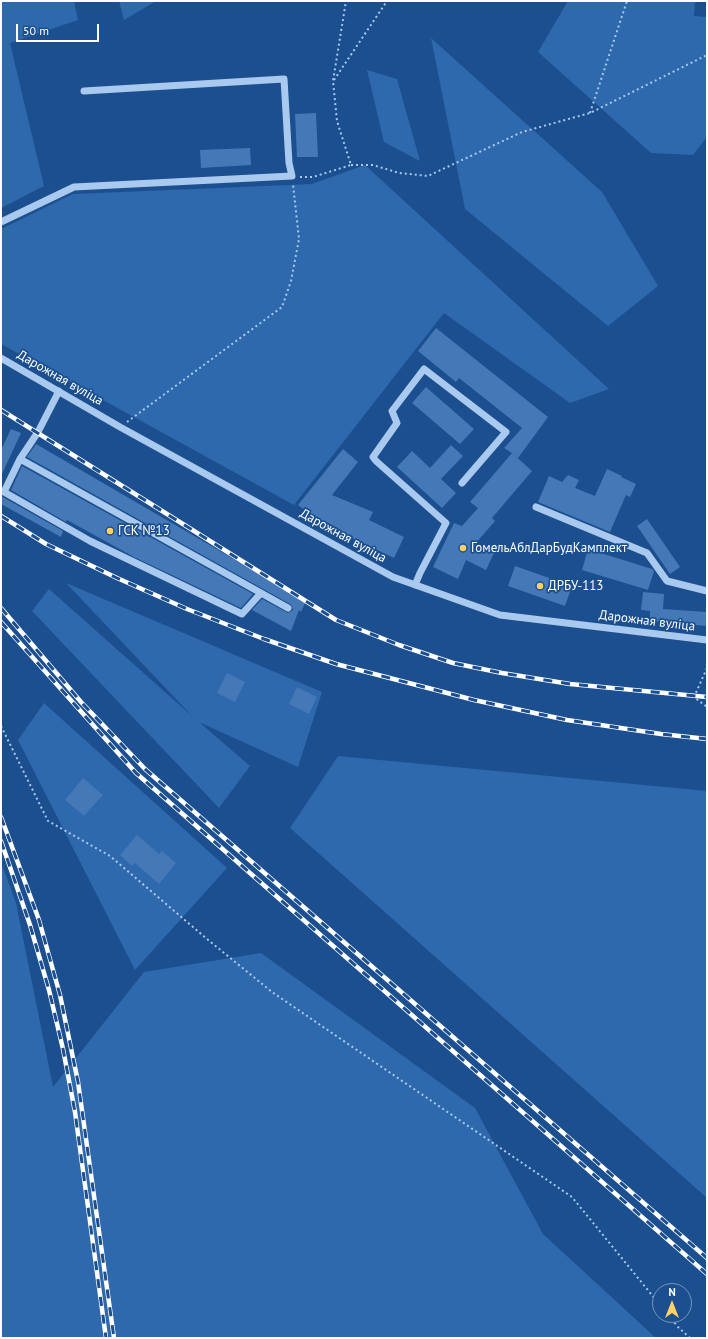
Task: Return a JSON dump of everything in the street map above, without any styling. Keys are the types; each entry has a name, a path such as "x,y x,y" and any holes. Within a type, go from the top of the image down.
{"street":[{"path":"1,222 74,187 292,176 284,79 84,91"},
{"name":"Дарожная вуліца","path":"1,358 120,427 393,577 500,615 707,640"},
{"path":"416,585 420,573 446,523 376,462 373,457 397,423 392,410 424,369 506,432 462,483"},
{"path":"59,391 38,432 20,459 4,492 90,542 242,614 261,593"},
{"path":"20,459 288,608"},
{"path":"536,507 646,553 667,581 707,591"}],"path":[{"path":"346,1 333,81 337,121 351,165"},
{"path":"333,81 387,1"},
{"path":"590,113 627,1"},
{"path":"120,427 282,307 291,280 299,239 292,176 313,177 351,165 373,165 399,173 428,176 522,132 590,113 707,55"},
{"path":"707,668 694,696 707,707"},
{"path":"1,726 48,821 110,856 207,939 272,992 572,1197 652,1295"},
{"path":"675,1323 690,1338"}],"shaded area":[{"path":"1,1 74,1 78,20 10,43 44,186 1,208"},
{"path":"119,1 156,1 124,20"},
{"path":"568,1 695,1 694,16 707,17 707,137 693,155 651,153 538,52"},
{"path":"431,38 602,192 658,286 608,326 465,209"},
{"path":"367,70 397,79 420,161 384,142"},
{"path":"365,165 609,389 570,403 444,313 294,505 1,344 1,229 73,194 312,184"},
{"path":"66,583 322,692 298,767 199,722 250,766 219,808 32,611 49,589 192,716"},
{"path":"44,703 227,868 135,970 18,740"},
{"path":"338,756 707,791 707,1198 290,828"},
{"path":"1,862 16,903 53,1087 144,972 261,953 475,1108 543,1234 656,1338 1,1338"}],"building":[{"path":"316,113 318,157 297,157 295,114"},
{"path":"250,148 251,165 201,168 200,150"},
{"path":"436,328 548,417 518,458 504,448 522,428 459,378 456,382 418,351"},
{"path":"426,387 474,429 460,444 412,403"},
{"path":"11,429 21,433 1,476 1,450"},
{"path":"36,444 306,601 301,612 299,610 291,631 252,610 262,599 288,613 293,610 290,604 27,457"},
{"path":"451,445 463,456 441,479 456,493 442,508 397,467 412,451 430,468"},
{"path":"343,449 358,462 332,495 373,512 369,520 404,537 394,558 327,526 298,505"},
{"path":"512,453 532,471 492,518 495,521 475,544 494,553 486,570 466,560 458,579 433,567 454,523 462,526 478,508 470,502"},
{"name":"ГСК №13","path":"22,466 253,594 241,608 134,557 67,520 66,522 11,490"},
{"path":"607,469 636,484 630,497 626,495 610,532 538,502 549,476 562,482 568,475 579,480 575,488 595,496"},
{"path":"1,496 63,531 61,537 1,504"},
{"path":"647,519 680,567 670,574 637,526"},
{"path":"588,549 652,569 654,571 648,590 582,570"},
{"name":"ДРБУ-113","path":"515,566 572,586 565,606 508,586"},
{"path":"643,592 664,594 663,609 707,612 707,626 650,621 650,611 641,610"},
{"path":"227,673 245,682 235,702 217,693"},
{"path":"297,687 317,697 309,714 289,704"},
{"path":"83,778 103,795 84,816 65,800"},
{"path":"137,835 159,854 162,851 176,863 159,884 135,863 132,866 120,855"}],"railway":[{"path":"1,410 336,620 399,645 453,663 570,684 707,697"},
{"path":"1,516 46,544 187,609 264,639 336,664 474,700 567,720 661,734 707,739"},
{"path":"1,608 81,702 145,769 707,1258"},
{"path":"1,622 136,773 707,1274"},
{"path":"1,817 39,920 60,995 78,1082 114,1338"},
{"path":"1,841 30,925 49,990 63,1049 75,1112 106,1338"}],"place":[{"name":"ГСК №13","path":"110,531"},
{"name":"ГомельАблДарБудКамплект","path":"463,548"},
{"name":"ДРБУ-113","path":"540,586"}]}
